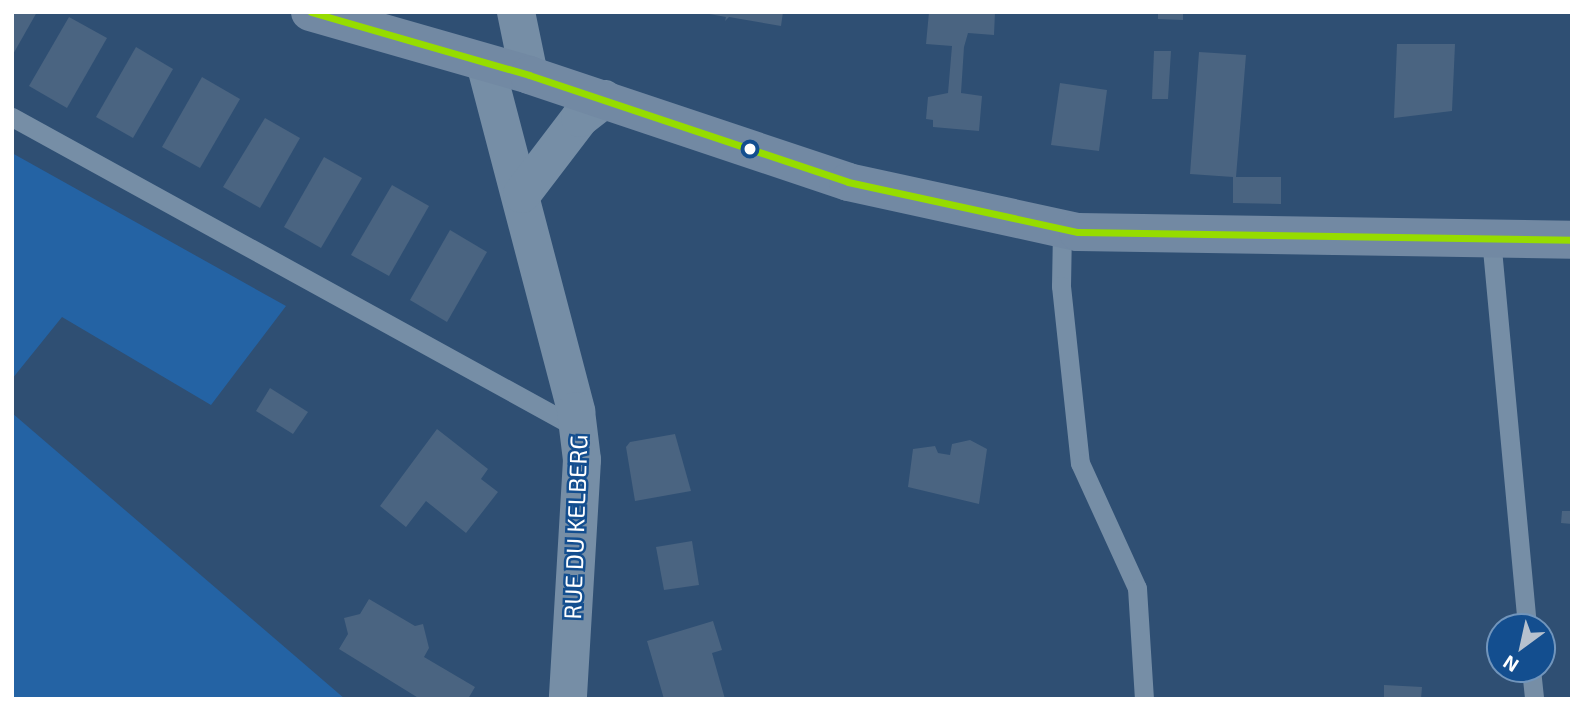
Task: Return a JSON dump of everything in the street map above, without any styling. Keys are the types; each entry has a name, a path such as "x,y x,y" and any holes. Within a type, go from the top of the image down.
{"main road":[{"path":"310,12 529,75 848,182 1062,229 1572,240"}],"street":[{"path":"516,12 529,75"},
{"name":"RUE DU KELBERG","path":"485,63 522,194 579,429 582,460 568,699"},
{"path":"522,194 580,118 604,99"}],"lane":[{"path":"12,117 579,429"},
{"path":"1062,229 1061,286 1080,463 1137,588 1144,699"},
{"path":"1491,239 1526,613"}],"shaded area":[{"path":"12,153 286,306 211,405 62,317 12,379"},
{"path":"12,413 345,699 12,699"}],"building":[{"path":"12,12 37,12 12,56"},
{"path":"698,12 783,12 781,26 729,17 725,21 726,17"},
{"path":"929,12 995,12 994,35 968,33 964,47 961,93 982,96 979,131 933,127 933,120 926,119 928,97 948,93 952,46 926,44"},
{"path":"1158,12 1183,12 1183,20 1158,19"},
{"path":"69,17 107,38 67,108 29,86"},
{"path":"1397,44 1455,44 1452,111 1394,118"},
{"path":"136,47 173,69 133,138 96,117"},
{"path":"1154,51 1171,51 1168,99 1152,99"},
{"path":"1199,52 1246,55 1236,177 1281,177 1281,204 1233,203 1233,177 1190,174"},
{"path":"202,77 240,99 200,168 162,147"},
{"path":"1060,83 1107,90 1099,151 1051,145"},
{"path":"265,118 300,138 260,208 223,187"},
{"path":"324,157 362,178 321,248 284,227"},
{"path":"392,185 429,206 389,276 351,255"},
{"path":"450,230 487,252 447,322 410,300"},
{"path":"270,388 308,412 293,434 256,411"},
{"path":"437,429 488,469 481,479 498,492 466,533 426,501 406,527 380,506"},
{"path":"675,434 691,491 635,501 626,447 630,442"},
{"path":"970,440 987,449 979,504 908,487 913,449 935,446 938,453 950,455 952,444"},
{"path":"1562,511 1572,511 1572,524 1561,523"},
{"path":"692,541 699,585 664,590 656,547"},
{"path":"369,599 415,626 423,624 429,648 424,657 475,687 468,699 420,699 339,649 348,634 344,618 360,614"},
{"path":"713,621 722,650 712,653 725,699 664,699 647,641"},
{"path":"1384,685 1422,687 1421,699 1384,699"}],"transit line":[{"path":"311,12 529,75 848,182 1078,232 1572,240"}]}
